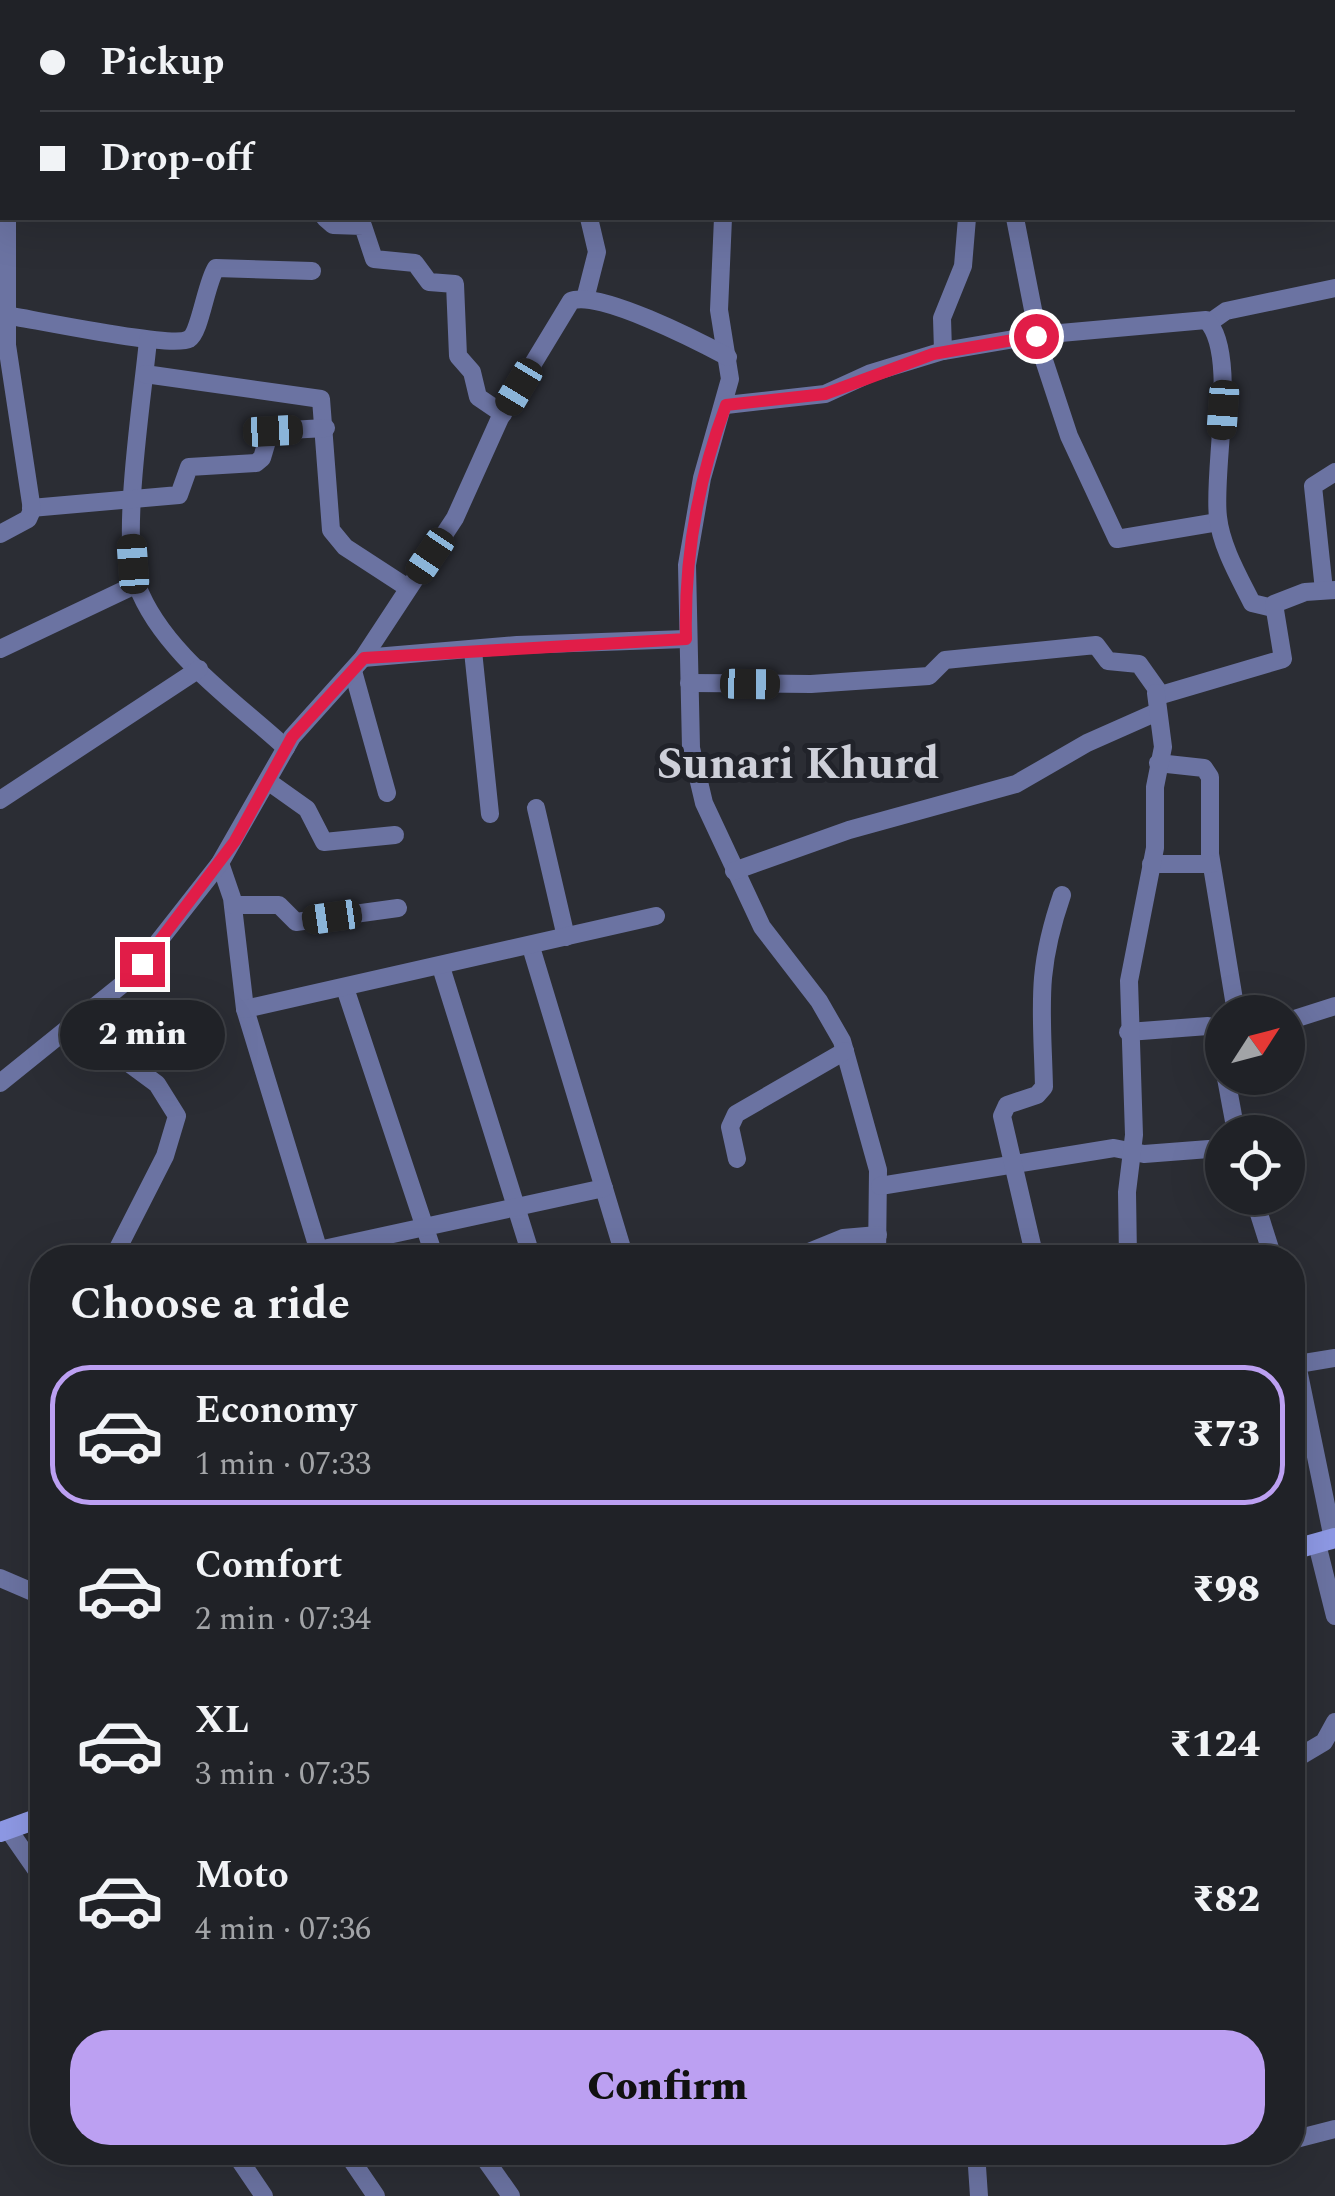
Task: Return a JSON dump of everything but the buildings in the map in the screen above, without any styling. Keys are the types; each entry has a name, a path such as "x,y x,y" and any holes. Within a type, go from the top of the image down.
{"street":[{"path":"0,534 28,520 31,508 3,345 3,220"},
{"path":"327,220 333,225 363,226 374,259 415,263 429,282 455,284 458,356 472,372 478,397 503,414"},
{"path":"585,299 597,252 589,220"},
{"path":"723,220 719,310 728,357 726,405 697,504 686,578 686,639 697,782 734,871 770,940 819,1001 845,1051 880,1186 877,1245"},
{"path":"943,351 942,318 964,266 967,220"},
{"path":"1015,220 1037,335 1069,436 1117,540 1218,522"},
{"path":"5,315 148,340 189,339 219,267 312,271"},
{"path":"1210,324 1226,311 1335,288"},
{"path":"0,1083 78,1025 142,964 220,863 286,748 358,664 464,503 503,414 570,302 585,299 666,326 728,357"},
{"path":"726,405 825,394 872,373 943,351 1037,335 1200,320 1210,324"},
{"path":"1210,324 1223,393 1218,522 1250,600 1257,608 1273,608"},
{"path":"148,340 131,536 137,584 159,623 199,669 286,748"},
{"path":"145,374 318,398 324,406 332,530 345,546 408,588"},
{"path":"31,508 181,494 186,472 192,466 258,462 270,431 326,428"},
{"path":"734,871 849,830 1016,784 1157,702 1283,659 1273,608 1281,598 1330,590 1312,486 1335,472"},
{"path":"0,648 137,584"},
{"path":"358,664 517,645 686,639"},
{"path":"689,683 811,684 929,676 945,660 1096,644 1108,661 1140,664 1157,702 1162,746 1151,864 1132,950 1128,1032 1133,1152 1127,1192 1128,1245"},
{"path":"472,652 490,814"},
{"path":"358,664 387,792"},
{"path":"0,800 199,669"},
{"path":"1158,763 1208,772 1211,864 1233,995"},
{"path":"269,782 307,809 324,842 395,835"},
{"path":"536,808 566,938"},
{"path":"220,863 233,905 245,1009 318,1245"},
{"path":"1151,864 1211,864"},
{"path":"1033,1245 1002,1112 1010,1104 1037,1095 1044,1086 1038,1018 1043,960 1062,895"},
{"path":"233,905 280,905 296,922 398,908"},
{"path":"245,1009 656,916"},
{"path":"531,947 621,1245"},
{"path":"441,967 528,1245"},
{"path":"345,988 431,1245"},
{"path":"1305,1016 1335,1006"},
{"path":"78,1025 157,1084 177,1116 165,1156 120,1245"},
{"path":"1128,1032 1205,1026"},
{"path":"737,1160 730,1127 736,1114 845,1051"},
{"path":"880,1186 1114,1148 1133,1152 1205,1149"},
{"path":"354,1245 604,1188"},
{"path":"1259,1215 1269,1245"},
{"path":"826,1245 843,1238 878,1235"},
{"path":"1305,1363 1335,1358"},
{"path":"1305,1405 1328,1540 1335,1616"},
{"path":"0,1578 30,1591"},
{"path":"1305,1753 1324,1742 1335,1722"},
{"path":"30,1822 4,1830 30,1863"},
{"path":"1305,2137 1335,2129"},
{"path":"243,2165 264,2196"},
{"path":"355,2165 376,2196"},
{"path":"489,2165 511,2196"},
{"path":"977,2165 979,2196"}],"district":[{"name":"Sunari Khurd","path":"798,764"}],"route":[{"path":"142,964 235,841 292,737 364,658 472,652 517,645 686,639 687,564 697,504 726,405 808,398 943,351 1036,336"}]}
